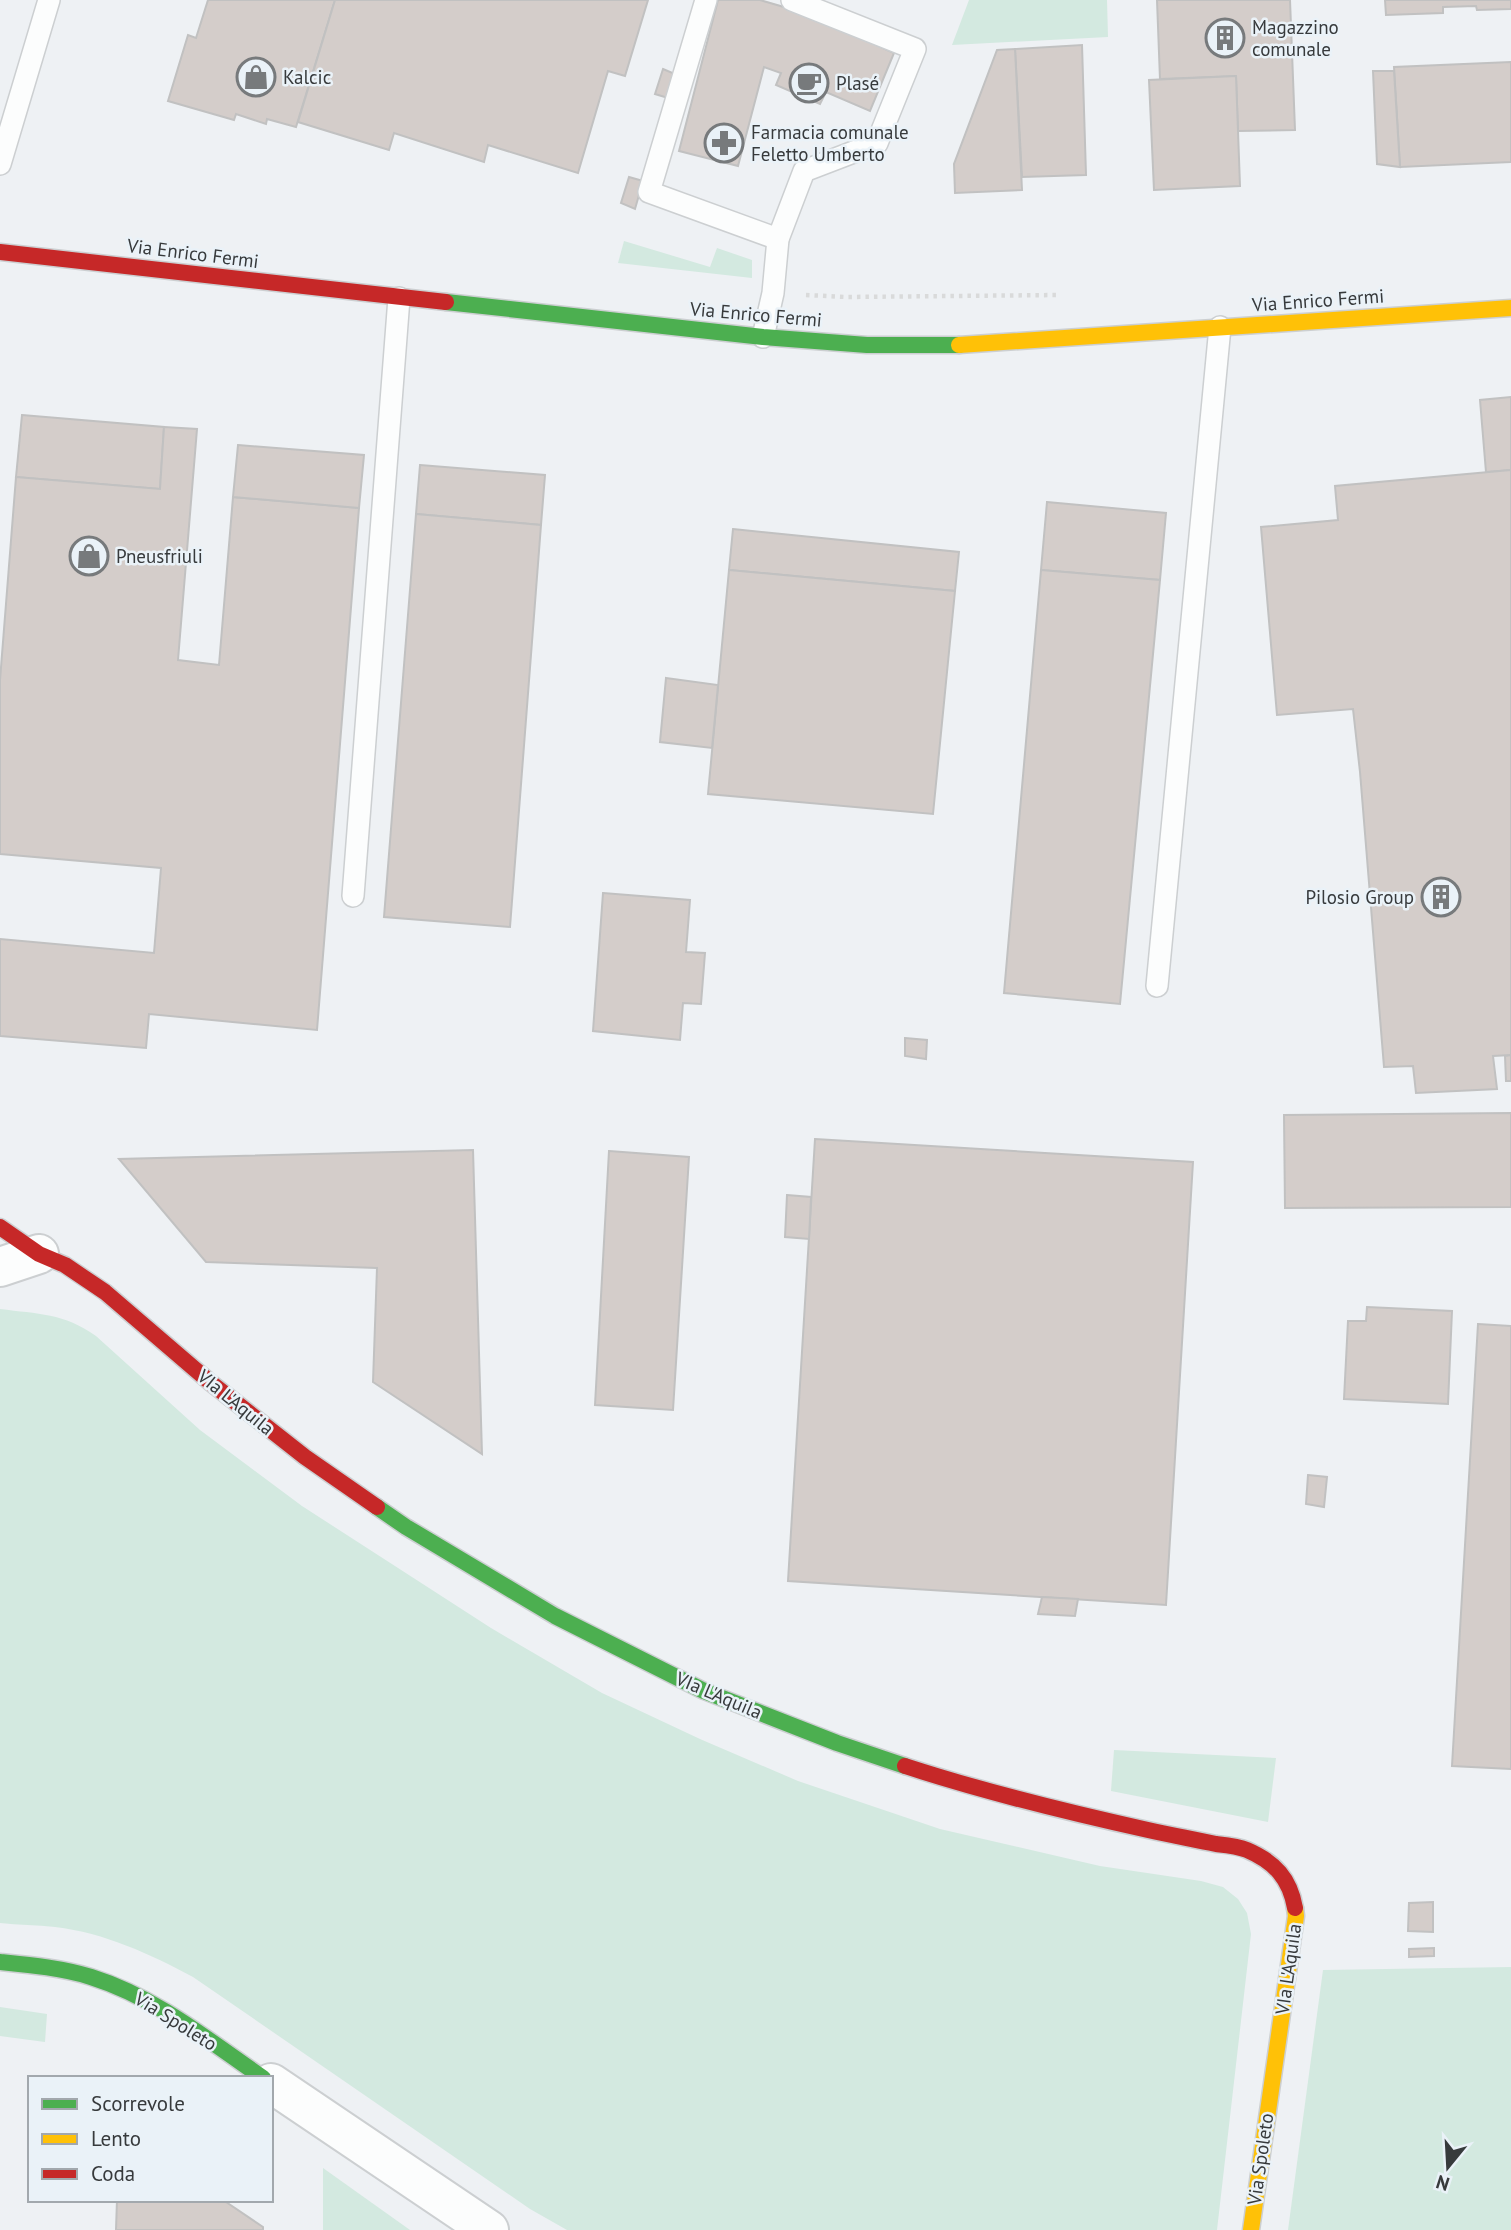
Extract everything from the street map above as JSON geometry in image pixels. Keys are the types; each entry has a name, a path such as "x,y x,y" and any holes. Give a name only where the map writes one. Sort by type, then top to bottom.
{"street":[{"name":"Via Enrico Fermi","path":"0,252 399,298 763,337 867,345 980,345 1511,308"},
{"name":"VIa L'Aquila","path":"0,1227 39,1254 65,1265 105,1292 211,1383 305,1457 406,1527 555,1616 691,1685 837,1743 945,1779 1054,1809 1245,1850 1269,1862 1284,1877 1292,1892 1296,1916 1270,2089"},
{"path":"0,1267 39,1254"},
{"name":"Via Spoleto","path":"0,1962 89,1976 125,1989 155,2005 260,2076"},
{"path":"273,2084 489,2230"},
{"name":"Via Spoleto","path":"1251,2230 1270,2089"}],"lane":[{"path":"0,164 49,0"},
{"path":"706,0 649,192 778,239"},
{"path":"763,337 773,293 778,239 804,171 877,143 915,49 792,0"},
{"path":"353,896 399,298"},
{"path":"1157,986 1220,327"}],"green space":[{"path":"969,0 1107,0 1108,37 952,45"},
{"path":"624,241 710,267 717,248 752,260 752,278 618,263"},
{"path":"0,1309 50,1316 84,1328 200,1430 302,1506 491,1628 602,1693 798,1781 940,1829 1100,1866 1201,1881 1223,1887 1238,1899 1247,1913 1251,1934 1217,2230 567,2230 530,2209 193,1977 144,1953 92,1934 55,1927 0,1923"},
{"path":"1114,1750 1276,1758 1268,1822 1111,1791"},
{"path":"1511,1967 1511,2230 1288,2230 1323,1970"},
{"path":"0,2007 47,2014 45,2042 0,2036"},
{"path":"323,2168 410,2230 323,2230"}],"building":[{"path":"208,0 335,0 296,127 267,119 266,124 236,114 234,120 168,101 188,35 196,38"},
{"path":"335,0 648,0 625,76 608,71 578,173 488,145 484,162 394,133 389,150 298,122"},
{"path":"718,0 760,0 808,14 894,53 870,111 826,92 820,104 776,85 781,73 764,67 738,166 679,151"},
{"name":"Magazzino comunale","path":"1157,0 1290,0 1295,130 1238,131 1236,76 1160,79"},
{"path":"1385,0 1511,0 1511,9 1443,7 1443,13 1386,15"},
{"path":"1082,45 1086,175 1022,177 1015,49"},
{"path":"1015,49 1022,190 955,193 954,164 997,50"},
{"path":"1511,62 1511,162 1400,167 1394,67"},
{"path":"663,69 675,74 668,98 655,94"},
{"path":"1373,71 1394,71 1400,167 1377,164"},
{"path":"1236,76 1240,186 1154,190 1149,80"},
{"path":"629,177 643,181 635,209 621,203"},
{"path":"1511,397 1511,470 1486,472 1480,400"},
{"path":"22,415 164,427 160,489 16,477"},
{"path":"164,427 197,429 178,660 219,665 233,497 359,508 317,1030 149,1014 146,1048 0,1036 0,939 154,953 161,868 0,854 0,680 16,477 160,489"},
{"path":"238,445 364,455 359,508 233,497"},
{"path":"420,465 545,475 541,525 416,514"},
{"name":"Pilosio Group","path":"1511,470 1511,1055 1493,1056 1497,1089 1416,1093 1413,1066 1384,1067 1353,709 1277,715 1261,527 1338,520 1335,486"},
{"path":"1047,502 1166,513 1160,580 1041,570"},
{"path":"416,514 541,525 510,927 384,917"},
{"path":"733,529 959,552 955,591 729,570"},
{"path":"729,570 955,591 933,814 708,794"},
{"path":"1041,570 1160,580 1120,1004 1004,993"},
{"path":"666,678 718,685 712,748 660,742"},
{"path":"603,893 690,900 686,952 705,953 701,1004 683,1003 680,1040 593,1031"},
{"path":"905,1038 927,1040 926,1059 905,1056"},
{"path":"1511,1055 1511,1081 1506,1081 1505,1056"},
{"path":"1511,1113 1511,1207 1285,1208 1284,1115"},
{"path":"815,1139 1193,1162 1166,1605 788,1581"},
{"path":"473,1150 482,1454 373,1382 377,1268 206,1262 119,1159"},
{"path":"609,1151 689,1157 673,1410 595,1405"},
{"path":"787,1195 811,1197 809,1239 785,1237"},
{"path":"1367,1307 1452,1311 1448,1404 1344,1399 1348,1321 1366,1321"},
{"path":"1478,1324 1511,1326 1511,1769 1452,1766"},
{"path":"1308,1475 1327,1477 1324,1507 1306,1504"},
{"path":"1042,1597 1078,1599 1075,1616 1038,1614"},
{"path":"1433,1902 1433,1932 1408,1931 1409,1903"},
{"path":"1434,1948 1434,1956 1409,1957 1409,1949"},
{"path":"117,2202 226,2202 263,2227 263,2230 116,2230"}],"traffic: fast":[{"path":"446,302 763,337 867,345 959,345"},
{"path":"377,1507 555,1616 704,1691 837,1743 905,1766"},
{"path":"0,1962 69,1971 115,1986 180,2021 260,2076"}],"traffic: slow":[{"path":"959,345 1511,308"},
{"path":"1251,2230 1295,1908"}],"traffic: jam":[{"path":"0,252 446,302"},
{"path":"0,1227 39,1254 65,1265 105,1292 211,1383 305,1457 377,1507"},
{"path":"905,1766 1056,1809 1243,1849 1266,1860 1280,1873 1289,1888 1295,1908"}],"place":[{"name":"Magazzino comunale","path":"1225,38"},
{"name":"Kalcic","path":"256,77"},
{"name":"Plasé","path":"809,83"},
{"name":"Farmacia comunale Feletto Umberto","path":"724,143"},
{"name":"Pneusfriuli","path":"89,556"},
{"name":"Pilosio Group","path":"1441,897"}]}
